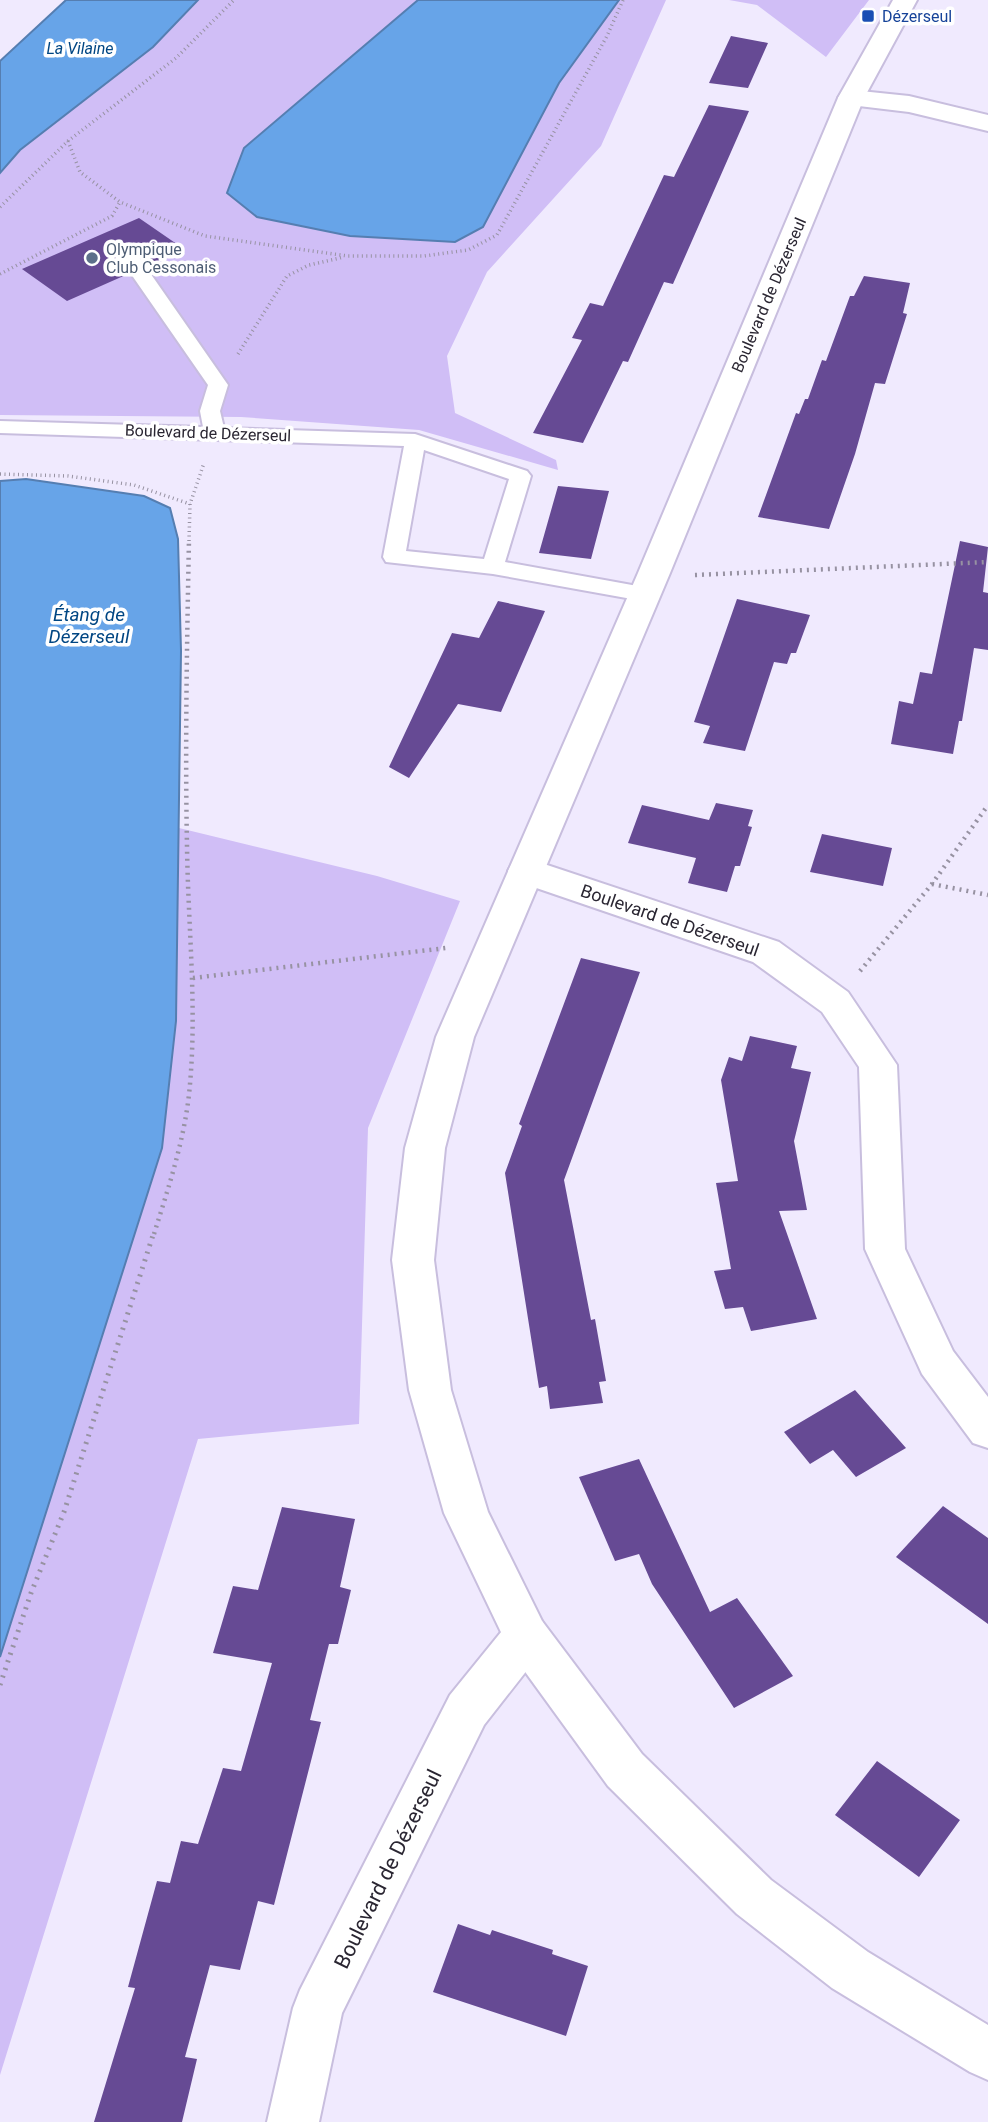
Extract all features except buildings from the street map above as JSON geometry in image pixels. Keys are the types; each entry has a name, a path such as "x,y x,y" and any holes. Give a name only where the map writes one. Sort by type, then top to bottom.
{"street":[{"name":"Boulevard de Dézerseul","path":"905,0 851,98 455,1037 425,1148 413,1260 430,1390 466,1513 526,1636 625,1770 754,1898 849,1970 988,2054"},
{"path":"851,98 909,104 988,123"},
{"name":"Boulevard de Dézerseul","path":"526,871 766,952 835,1002 878,1065 885,1249 937,1362 988,1430"},
{"name":"Boulevard de Dézerseul","path":"293,2122 318,2008 467,1710 526,1636"}],"lane":[{"path":"132,261 218,385 210,411 215,433"},
{"name":"Boulevard de Dézerseul","path":"0,427 415,440 520,476 493,567"},
{"path":"415,440 394,557 648,584"}],"path":[{"path":"0,207 68,141 176,58 234,0"},
{"path":"68,141 80,172 120,202 205,236 348,256 424,256 468,250 497,235 607,36 623,0"},
{"path":"0,274 112,216 120,202"},
{"path":"218,385 288,276 310,265 348,256"},
{"path":"0,1685 31,1593 64,1512 172,1177 190,1086 190,1003 193,978 187,866 185,727 190,504 215,433"},
{"path":"0,474 68,476 134,485 190,504"},
{"path":"648,584 718,576 988,562"},
{"path":"835,1002 932,884 988,805"},
{"path":"932,884 988,894"},
{"path":"193,978 497,942"}],"shaded area":[{"path":"198,0 666,0 601,146 487,272 447,356 455,413 556,460 558,470 419,430 241,417 0,415 0,173 20,150 153,47"},
{"path":"729,0 869,0 826,57 757,5"},
{"path":"179,828 377,876 460,901 368,1128 359,1424 198,1439 0,2075 0,1657 162,1148 176,1021"}],"water":[{"name":"La Vilaine","path":"66,0 198,0 153,47 20,150 0,173 0,61"},
{"path":"418,0 619,0 559,83 483,227 455,242 350,236 257,217 227,193 244,148"},
{"name":"Étang de Dézerseul","path":"26,479 144,496 170,508 178,539 181,651 176,1021 162,1148 0,1657 0,481"}],"place":[{"name":"Dézerseul","path":"868,16"},
{"name":"Olympique Club Cessonais","path":"92,258"}]}
